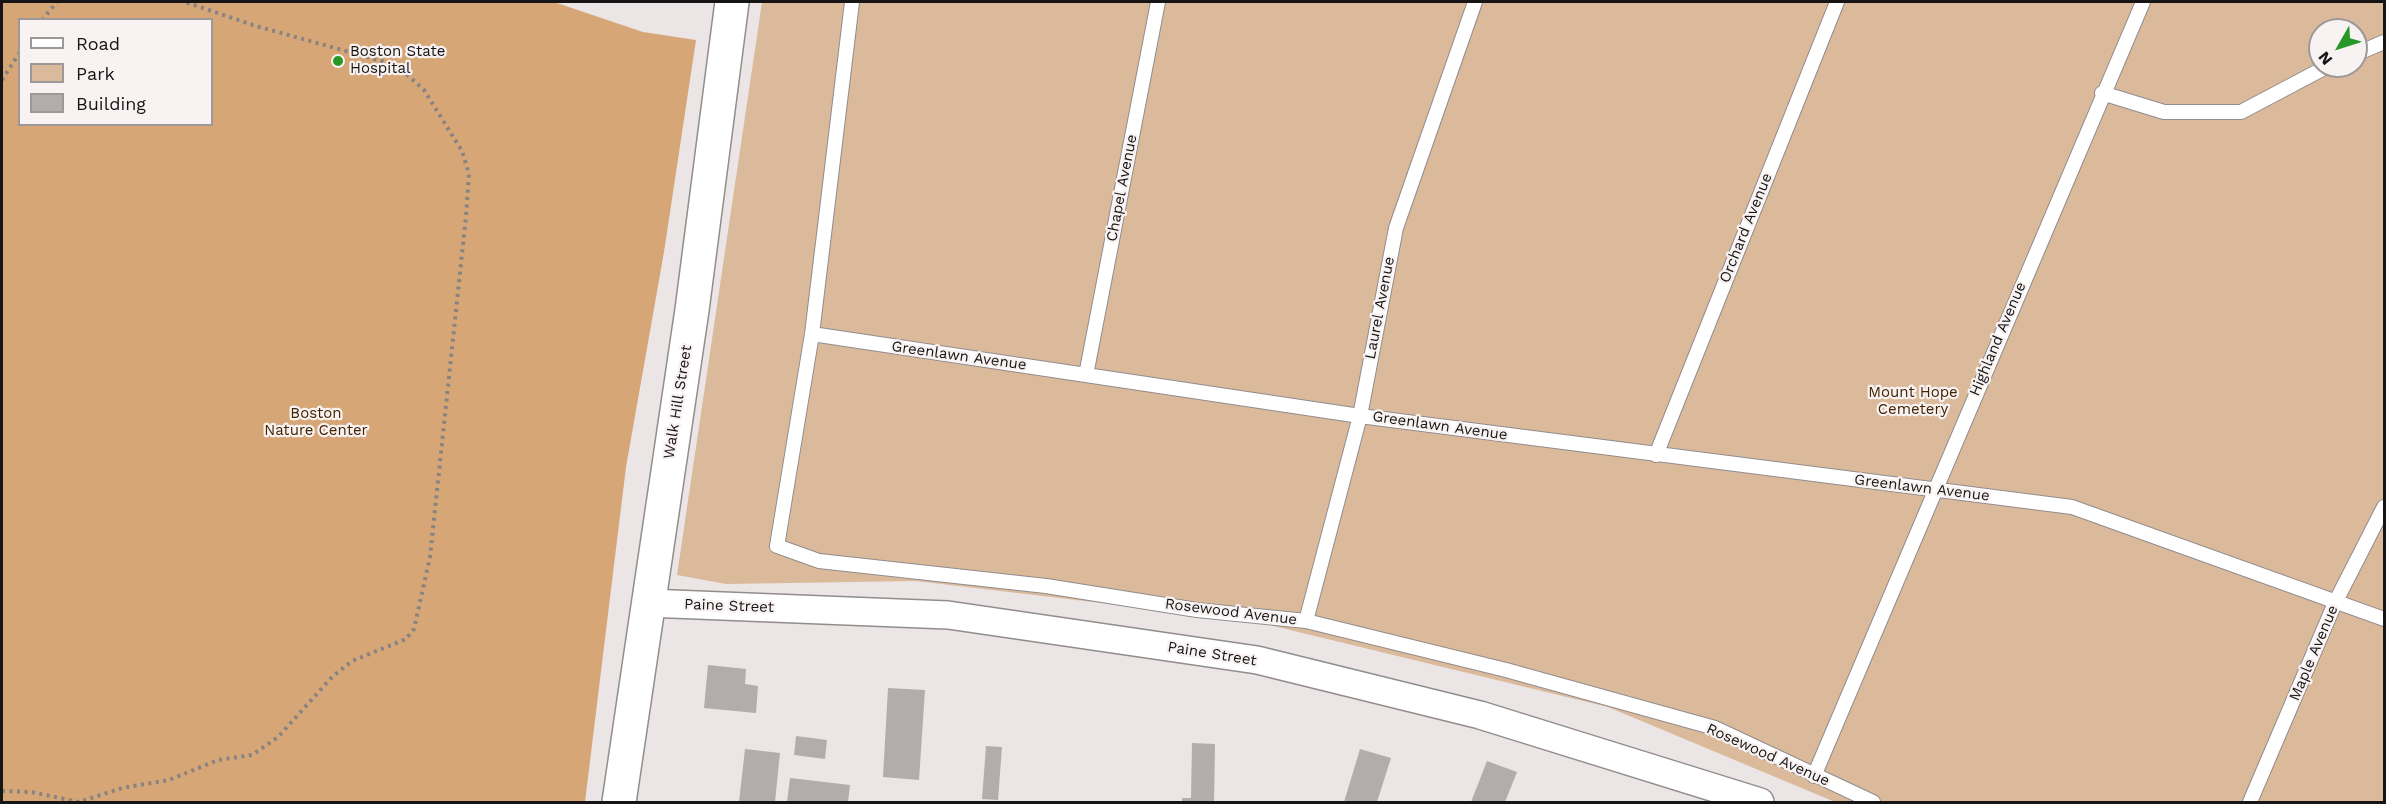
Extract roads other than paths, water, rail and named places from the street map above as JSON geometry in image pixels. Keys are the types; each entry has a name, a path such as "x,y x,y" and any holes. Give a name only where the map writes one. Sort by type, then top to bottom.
{"main road":[{"name":"Walk Hill Street","path":"619,802 692,310 732,2"}],"street":[{"name":"Paine Street","path":"647,603 948,615 1257,660 1480,715 1760,802"}],"lane":[{"path":"812,334 852,2"},
{"name":"Chapel Avenue","path":"1086,375 1158,2"},
{"name":"Laurel Avenue","path":"1306,621 1360,416 1395,228 1475,2"},
{"name":"Orchard Avenue","path":"1656,455 1837,2"},
{"name":"Highland Avenue","path":"1814,776 2102,93 2143,2"},
{"path":"2368,49 2385,42"},
{"path":"2102,93 2164,112 2241,112 2308,77"},
{"name":"Greenlawn Avenue","path":"812,334 1360,416 2072,507 2385,619"},
{"name":"Rosewood Avenue","path":"812,334 777,546 819,561 1046,586 1197,610 1306,621 1506,670 1715,728 1874,802"},
{"name":"Maple Avenue","path":"2250,802 2335,603 2385,507"}],"place":[{"name":"Boston State Hospital","path":"338,61"}],"park label":[{"name":"Mount Hope Cemetery","path":"1913,402"},
{"name":"Boston Nature Center","path":"316,422"}]}
